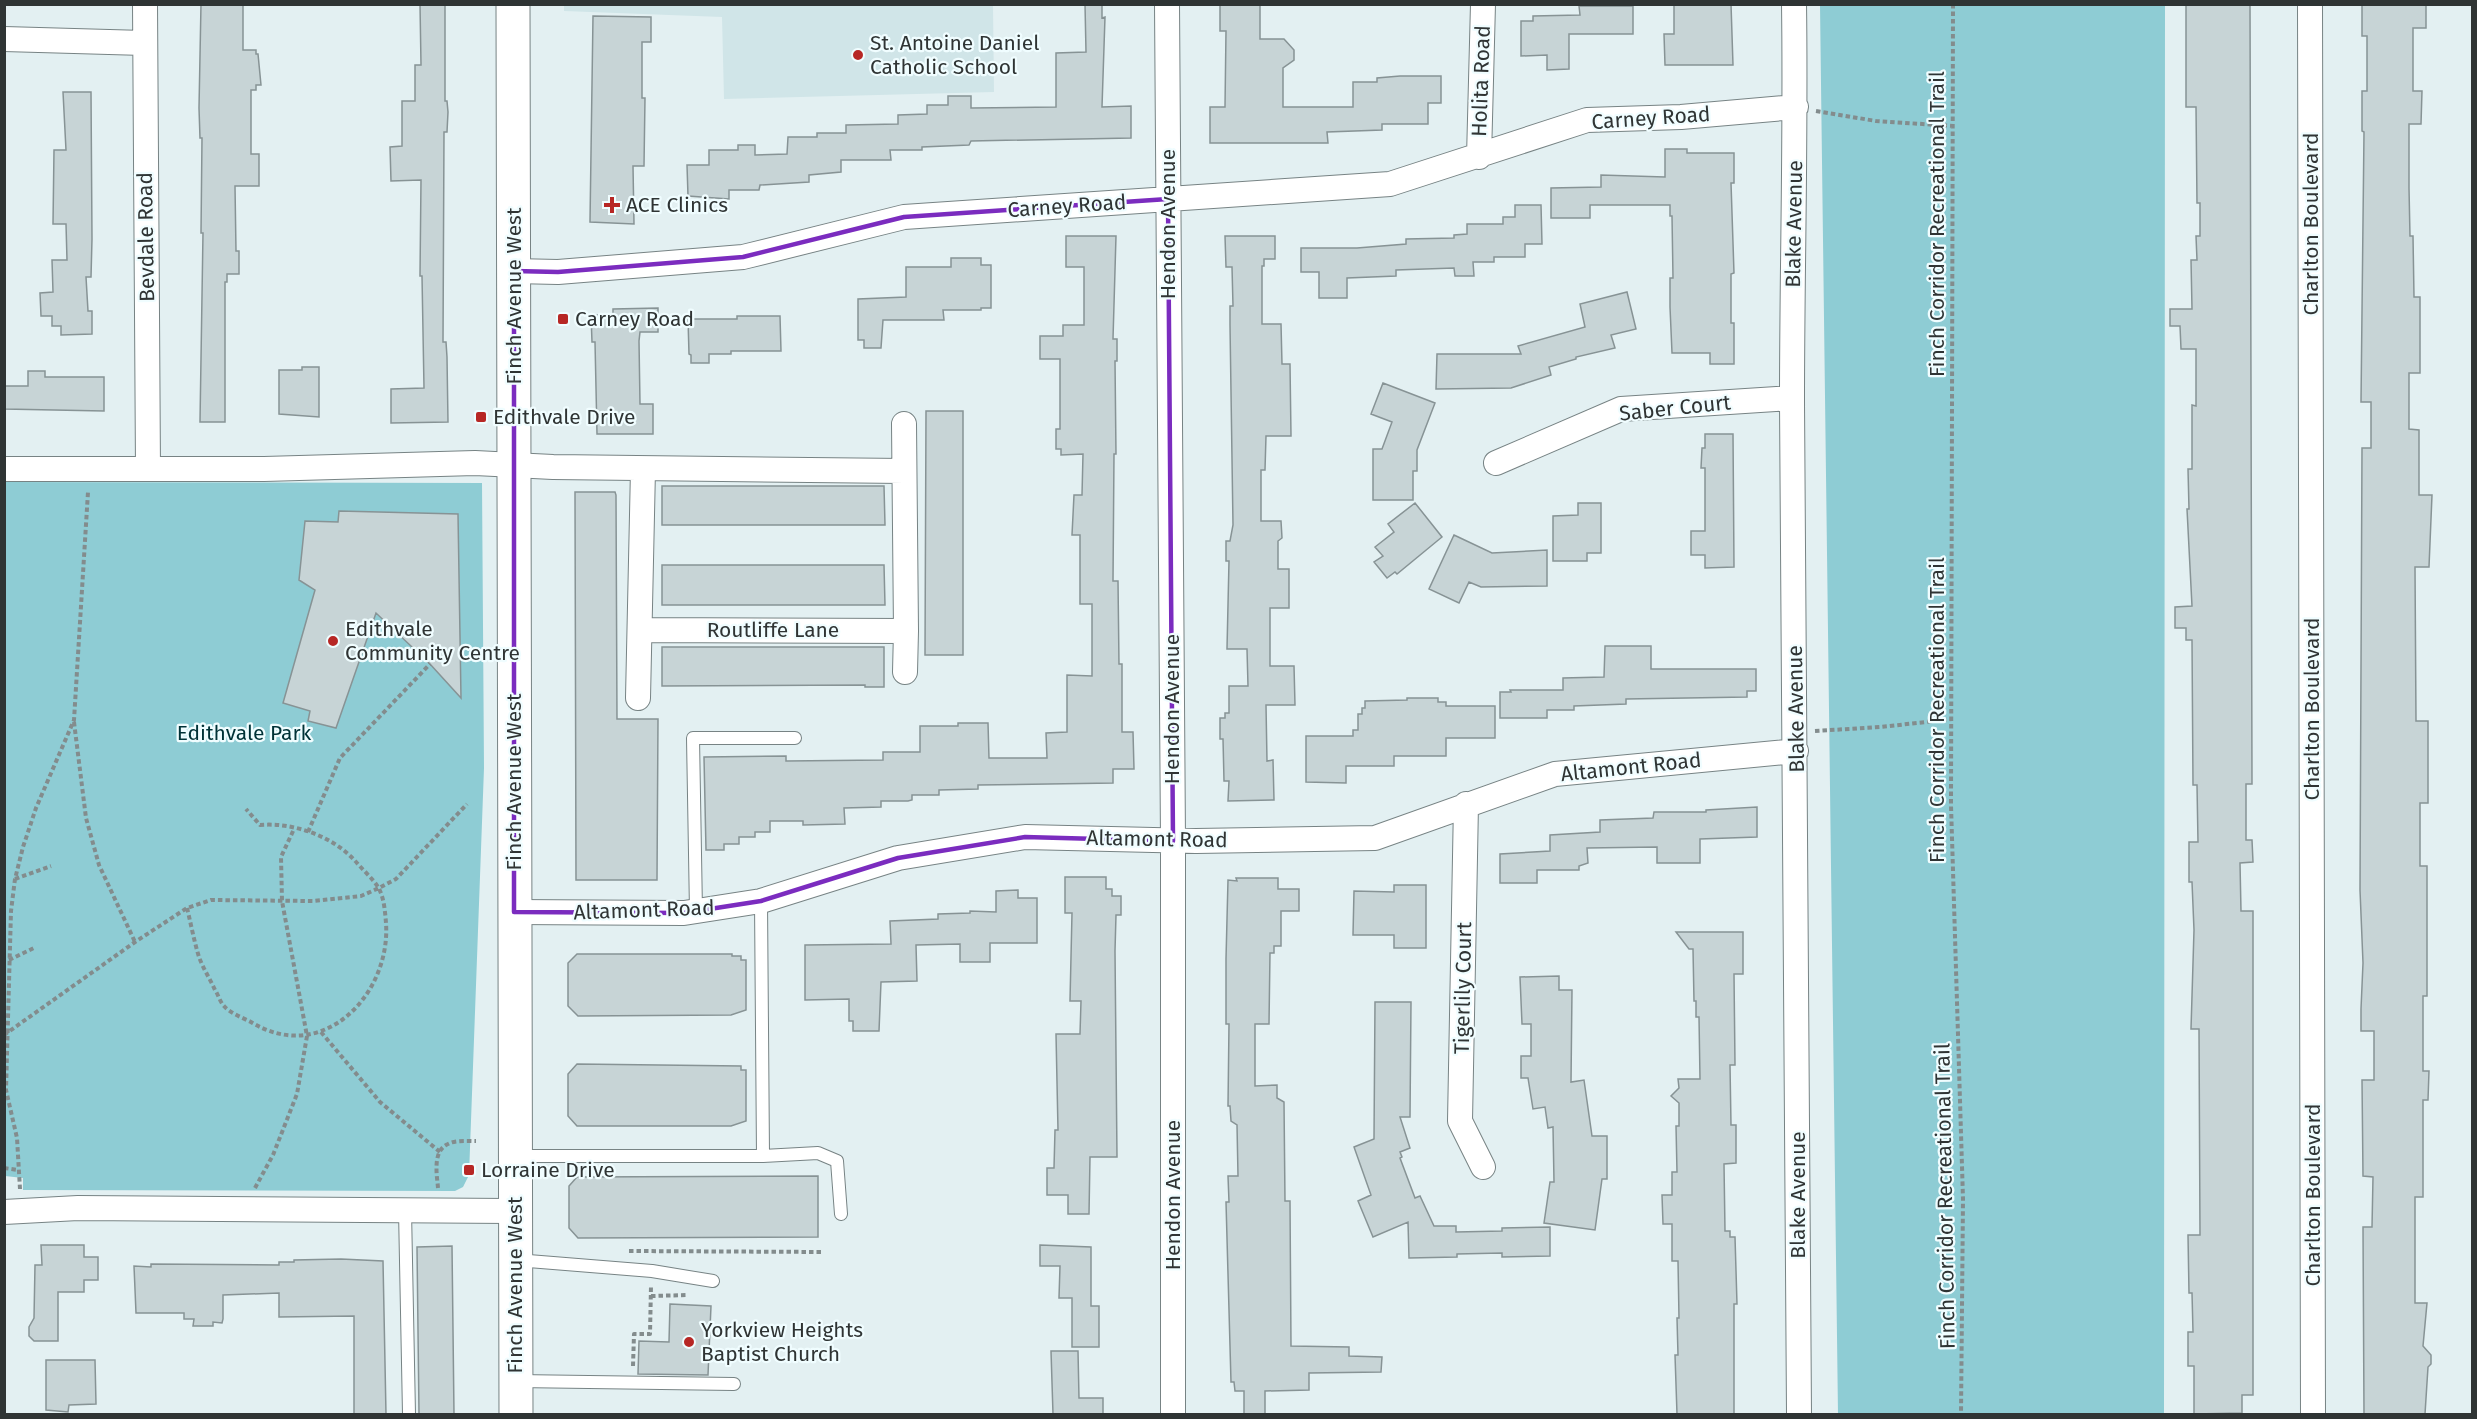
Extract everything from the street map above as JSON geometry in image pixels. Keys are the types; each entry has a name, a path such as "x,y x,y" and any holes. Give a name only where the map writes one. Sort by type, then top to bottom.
{"main road":[{"name":"Finch Avenue West","path":"513,4 516,1414"}],"street":[{"name":"Bevdale Road","path":"145,4 148,470"},
{"name":"Hendon Avenue","path":"1167,4 1173,841 1173,1414"},
{"name":"Holita Road","path":"1479,157 1483,4"},
{"name":"Blake Avenue","path":"1794,4 1803,109 1792,398 1797,751 1799,1414"},
{"name":"Charlton Boulevard","path":"2310,4 2313,1414"},
{"path":"4,39 144,43"},
{"name":"Carney Road","path":"514,271 558,272 743,257 904,217 1390,184 1479,157 1587,120 1803,109"},
{"name":"Saber Court","path":"1496,463 1621,409 1792,398"},
{"path":"904,424 905,672"},
{"path":"4,470 148,470 475,463 643,469 904,471"},
{"path":"639,698 643,469"},
{"name":"Routliffe Lane","path":"641,630 906,631"},
{"name":"Altamont Road","path":"514,912 696,911 761,901 898,858 1025,837 1173,841 1375,838 1555,774 1797,751"},
{"name":"Tigerlily Court","path":"1466,804 1460,1121 1483,1167"},
{"path":"13,1211 252,1209 514,1211"}],"lane":[{"path":"696,911 693,738 795,738"},
{"path":"761,901 763,1156"},
{"path":"514,1156 763,1156 818,1153 837,1161 841,1214"},
{"path":"405,1210 408,1414"},
{"path":"515,1260 652,1271 713,1281"},
{"path":"515,1381 734,1384"}],"path":[{"name":"Finch Corridor Recreational Trail","path":"1953,4 1952,719 1953,884 1963,1208 1961,1414"},
{"path":"1803,109 1876,121 1953,126"},
{"path":"88,492 74,720 81,793 99,865 135,942"},
{"path":"308,832 340,758 430,664"},
{"path":"1810,731 1881,727 1952,719"},
{"path":"13,1211 18,1170 17,1138 6,1090 6,1033 15,879 36,808 74,720"},
{"path":"6,1033 187,908 211,900 313,901 361,896 379,888 396,879 466,804"},
{"path":"187,908 200,959 224,1006 265,1031 287,1036 307,1036 332,1028 350,1012 374,980 384,950 386,932 384,907 379,888 346,850 327,839 308,832 279,824 260,825 246,809"},
{"path":"252,1209 253,1193 273,1155 297,1094 307,1036 282,901 281,857 294,829"},
{"path":"15,879 51,866"},
{"path":"9,960 36,947"},
{"path":"321,1032 380,1102 440,1152"},
{"path":"438,1190 437,1164 440,1152 447,1144 476,1141"},
{"path":"4,1168 18,1170"},
{"path":"621,1251 824,1252"},
{"path":"633,1382 634,1334 650,1334 652,1271"},
{"path":"651,1296 692,1295"}],"highlighted area":[{"path":"1168,199 1173,841 1025,837 898,858 761,901 684,913 514,912 514,271 558,272 743,257 904,217"}],"shaded area":[{"name":"St. Antoine Daniel Catholic School","path":"564,5 993,5 994,92 724,99 722,17 564,11"}],"green space":[{"path":"1820,5 2165,5 2164,1414 1838,1414"},
{"name":"Edithvale Park","path":"5,482 482,483 484,768 469,1175 463,1187 455,1191 23,1190 23,1178 5,1176"}],"building":[{"path":"201,4 243,4 243,50 256,50 261,85 256,85 256,90 251,90 251,154 259,154 259,186 235,186 236,251 239,251 239,274 227,274 227,282 225,282 225,422 200,422 203,233 201,233 202,138 200,138 199,108"},
{"path":"420,4 445,4 445,101 447,101 448,112 447,132 444,132 443,342 446,342 447,357 448,422 391,423 391,389 424,388 422,276 420,276 421,180 391,181 390,147 402,146 402,101 415,101 415,65 421,65"},
{"path":"1085,4 1102,4 1102,18 1105,17 1102,107 1131,106 1131,138 971,141 969,145 922,147 922,150 890,150 891,160 841,160 841,172 809,175 809,182 760,185 759,190 729,190 729,199 688,196 687,165 709,165 709,150 738,150 738,145 755,145 755,155 787,154 788,137 817,137 817,133 846,133 846,125 898,124 898,115 927,114 927,105 948,105 948,96 971,96 971,108 1056,107 1056,53 1086,52"},
{"path":"1220,4 1260,4 1260,39 1284,39 1294,50 1294,60 1283,68 1283,107 1353,107 1353,82 1377,82 1377,78 1400,76 1441,76 1441,103 1428,103 1428,124 1382,124 1382,130 1327,132 1328,143 1210,143 1210,107 1225,107 1226,31 1220,31"},
{"path":"1674,4 1731,4 1733,65 1665,65 1664,34 1674,34"},
{"path":"2186,4 2250,4 2252,784 2246,784 2246,840 2252,840 2253,862 2240,863 2241,911 2253,911 2253,1395 2242,1395 2242,1413 2194,1414 2194,1366 2188,1366 2188,1332 2193,1332 2192,1293 2189,1293 2188,1235 2200,1235 2199,1029 2191,1029 2194,930 2192,882 2189,882 2189,842 2198,842 2197,785 2193,785 2192,640 2186,640 2186,628 2175,628 2175,607 2192,606 2187,509 2189,509 2188,469 2192,469 2192,405 2196,406 2196,349 2181,349 2180,326 2170,326 2170,309 2192,309 2191,260 2197,260 2196,236 2200,236 2200,203 2197,203 2196,107 2186,107"},
{"path":"2362,4 2426,4 2426,28 2413,28 2413,91 2422,91 2421,124 2409,124 2410,236 2413,236 2414,297 2420,297 2420,373 2409,373 2409,429 2419,430 2419,495 2432,495 2429,567 2415,567 2416,721 2428,721 2428,803 2420,803 2420,866 2427,866 2427,996 2423,996 2423,1071 2429,1071 2428,1100 2423,1100 2423,1197 2415,1197 2415,1303 2427,1303 2423,1346 2431,1355 2425,1414 2364,1414 2363,1227 2372,1227 2373,1177 2363,1176 2362,1080 2374,1080 2374,1031 2361,1031 2363,963 2360,890 2362,448 2371,448 2371,402 2361,402 2364,132 2362,131 2362,91 2367,91 2367,36 2362,36"},
{"path":"1579,6 1633,6 1633,34 1569,34 1569,69 1547,70 1547,55 1521,56 1521,21 1533,21 1533,16 1580,15"},
{"path":"593,16 651,17 651,42 642,42 642,98 645,98 644,166 633,166 634,224 590,222"},
{"path":"63,92 91,92 91,277 86,277 88,311 92,311 92,334 61,335 61,326 52,326 52,316 41,316 40,293 53,292 52,260 67,260 66,224 53,224 54,150 66,150"},
{"path":"1665,149 1687,149 1687,153 1734,153 1734,183 1731,183 1734,273 1731,274 1731,323 1734,323 1734,364 1710,364 1710,353 1672,353 1670,278 1673,278 1670,205 1590,205 1590,218 1551,218 1551,188 1601,187 1601,175 1665,177"},
{"path":"1515,205 1541,205 1542,244 1525,244 1525,257 1494,257 1494,262 1473,262 1474,276 1455,276 1454,268 1396,270 1396,276 1347,278 1347,298 1319,298 1319,272 1301,272 1301,248 1357,248 1406,244 1406,239 1454,238 1454,235 1467,234 1467,224 1503,224 1503,217 1515,217"},
{"path":"1066,236 1116,236 1113,339 1117,339 1117,361 1115,361 1116,454 1114,454 1113,581 1118,581 1119,664 1122,664 1122,732 1133,732 1134,769 1113,769 1113,783 978,785 978,789 939,790 939,795 912,795 912,800 908,801 881,801 881,807 844,808 845,824 803,825 803,821 770,821 770,832 755,832 755,837 739,837 739,844 724,844 724,850 706,850 704,757 786,756 786,761 883,760 883,752 920,752 920,726 988,723 989,758 1047,758 1046,733 1067,732 1067,675 1092,676 1092,604 1080,604 1080,535 1072,535 1074,495 1082,495 1083,454 1061,455 1061,449 1056,449 1056,429 1060,429 1060,359 1040,359 1040,336 1063,336 1063,325 1084,325 1084,267 1066,267"},
{"path":"1225,236 1275,236 1275,259 1264,259 1264,266 1262,266 1262,324 1281,324 1282,364 1290,364 1291,436 1266,436 1265,470 1261,470 1261,521 1281,521 1282,538 1278,541 1278,569 1289,569 1289,608 1270,608 1270,666 1294,666 1295,705 1266,705 1267,761 1273,760 1274,800 1228,801 1229,781 1224,781 1223,739 1220,739 1220,718 1225,718 1225,713 1229,713 1229,686 1248,686 1247,649 1227,649 1229,561 1226,561 1226,541 1230,541 1233,525 1230,306 1233,306 1232,267 1226,267"},
{"path":"951,258 981,258 981,265 991,265 991,308 943,310 944,320 883,320 881,348 864,348 864,340 858,340 858,299 906,297 906,267 951,267"},
{"path":"1627,292 1636,329 1611,335 1615,348 1576,357 1576,359 1549,367 1551,375 1511,388 1436,389 1437,354 1521,354 1518,346 1585,327 1580,304"},
{"path":"658,308 658,332 640,332 639,341 640,404 653,404 653,434 597,434 595,342 592,342 591,315 613,315 613,309"},
{"path":"737,316 780,316 781,351 731,351 731,354 709,354 709,363 691,363 688,319 737,319"},
{"path":"302,367 319,367 319,417 279,414 279,370 302,370"},
{"path":"28,371 45,371 45,377 104,377 104,411 4,409 4,386 28,386"},
{"path":"1383,383 1435,403 1417,450 1417,471 1413,471 1413,500 1373,500 1373,449 1382,449 1392,422 1371,414"},
{"path":"926,411 963,411 963,655 925,655"},
{"path":"1705,434 1733,434 1734,567 1705,568 1705,555 1691,555 1691,531 1705,531 1705,468 1701,468"},
{"path":"662,486 884,486 885,525 662,525"},
{"path":"575,492 615,492 616,495 617,719 658,719 657,880 576,880"},
{"path":"1415,503 1442,537 1397,574 1395,572 1387,578 1374,562 1383,556 1375,547 1394,532 1388,524"},
{"path":"1578,503 1601,503 1601,553 1587,553 1587,561 1553,561 1553,516 1578,515"},
{"name":"Edithvale Community Centre","path":"339,511 458,514 461,698 430,664 376,613 336,728 308,721 310,711 283,703 315,590 299,580 305,521 338,522"},
{"path":"1454,535 1492,553 1547,550 1547,586 1481,587 1469,582 1459,603 1429,589"},
{"path":"662,565 884,565 885,605 662,605"},
{"path":"1605,646 1651,646 1651,669 1756,669 1756,691 1747,691 1747,697 1626,699 1626,704 1574,706 1574,710 1547,710 1547,718 1500,718 1500,692 1563,690 1563,678 1604,677"},
{"path":"662,647 884,647 884,687 865,687 865,685 662,686"},
{"path":"1407,698 1438,698 1438,702 1446,702 1446,706 1495,706 1495,738 1446,738 1446,756 1394,756 1394,766 1346,766 1346,783 1306,782 1306,736 1353,736 1353,730 1358,730 1358,714 1362,714 1365,701 1407,700"},
{"path":"1757,807 1757,837 1700,839 1700,863 1657,863 1657,847 1587,848 1588,863 1579,866 1579,870 1537,870 1537,883 1500,883 1500,854 1550,851 1550,835 1600,832 1600,820 1653,818 1654,812 1706,812 1706,810"},
{"path":"1065,877 1106,877 1106,889 1112,889 1112,896 1121,896 1121,915 1116,915 1115,951 1117,1157 1090,1157 1089,1214 1068,1214 1068,1195 1047,1195 1047,1168 1054,1168 1055,1130 1058,1130 1056,1034 1080,1034 1081,1001 1070,1001 1072,913 1065,913"},
{"path":"1236,878 1278,878 1278,889 1299,889 1299,911 1281,911 1281,946 1274,946 1274,953 1270,953 1269,1024 1255,1024 1255,1086 1277,1085 1277,1098 1284,1102 1285,1201 1290,1201 1291,1346 1349,1347 1349,1356 1382,1357 1381,1372 1309,1373 1309,1390 1265,1391 1265,1414 1244,1414 1244,1391 1235,1391 1234,1382 1231,1382 1226,1202 1229,1202 1228,1176 1238,1176 1237,1125 1231,1121 1230,1106 1228,1106 1229,1024 1226,1024 1226,959 1228,880 1237,881"},
{"path":"1394,885 1426,885 1426,948 1394,948 1394,935 1353,935 1354,891 1394,892"},
{"path":"1018,890 1018,898 1037,898 1037,943 990,943 990,962 960,962 960,944 916,945 917,981 881,982 879,1031 853,1031 853,1021 849,1021 849,999 805,1000 805,945 891,944 890,921 938,919 938,914 970,913 970,911 996,912 996,891"},
{"path":"1676,932 1743,932 1743,974 1734,974 1735,1065 1730,1065 1731,1125 1736,1125 1736,1163 1724,1164 1725,1231 1730,1231 1730,1237 1735,1237 1737,1304 1734,1304 1734,1414 1677,1414 1675,1355 1678,1355 1678,1261 1672,1261 1672,1224 1663,1224 1662,1195 1672,1195 1672,1172 1677,1172 1676,1126 1679,1126 1679,1103 1671,1096 1679,1088 1678,1079 1700,1079 1699,1017 1696,1017 1696,1001 1694,1001 1693,949 1689,949"},
{"path":"577,954 732,954 732,956 741,956 741,960 746,960 746,1010 731,1015 578,1016 568,1006 568,963"},
{"path":"1559,976 1559,990 1572,990 1571,1082 1584,1080 1592,1136 1607,1136 1607,1179 1602,1179 1595,1230 1544,1223 1550,1182 1554,1182 1553,1127 1548,1128 1545,1107 1533,1109 1528,1078 1521,1078 1521,1056 1531,1056 1531,1024 1522,1024 1520,977"},
{"path":"1375,1002 1411,1002 1410,1117 1400,1117 1410,1148 1400,1152 1402,1157 1400,1158 1415,1198 1420,1196 1434,1226 1456,1226 1456,1232 1550,1227 1550,1256 1502,1257 1502,1253 1409,1258 1408,1222 1373,1237 1358,1201 1371,1195 1354,1147 1374,1139"},
{"path":"577,1064 741,1066 741,1070 746,1070 746,1121 731,1126 577,1126 568,1116 568,1074"},
{"path":"818,1176 818,1237 578,1238 569,1228 569,1186 577,1177"},
{"path":"41,1245 84,1245 84,1257 98,1257 98,1280 84,1280 84,1292 58,1292 58,1341 34,1341 29,1336 29,1327 34,1318 35,1265 42,1265"},
{"path":"1040,1245 1091,1247 1091,1306 1099,1306 1099,1347 1072,1347 1072,1298 1059,1298 1060,1266 1040,1266"},
{"path":"452,1246 454,1414 419,1414 417,1247"},
{"path":"294,1260 383,1261 386,1414 354,1414 354,1316 279,1317 279,1293 223,1295 222,1323 213,1322 213,1326 193,1326 194,1319 184,1319 184,1313 136,1313 134,1266 151,1267 151,1264 279,1265 279,1262 294,1262"},
{"name":"Yorkview Heights Baptist Church","path":"670,1304 711,1306 708,1375 638,1374 639,1341 669,1342"},
{"path":"1051,1351 1078,1351 1079,1398 1103,1398 1103,1414 1053,1414"},
{"path":"46,1360 95,1360 96,1404 69,1405 68,1412 46,1410"}],"place":[{"name":"St. Antoine Daniel Catholic School","path":"858,55"},
{"name":"ACE Clinics","path":"612,205"},
{"name":"Carney Road","path":"563,319"},
{"name":"Edithvale Drive","path":"481,417"},
{"name":"Edithvale Community Centre","path":"333,641"},
{"name":"Lorraine Drive","path":"469,1170"},
{"name":"Yorkview Heights Baptist Church","path":"689,1342"}]}
